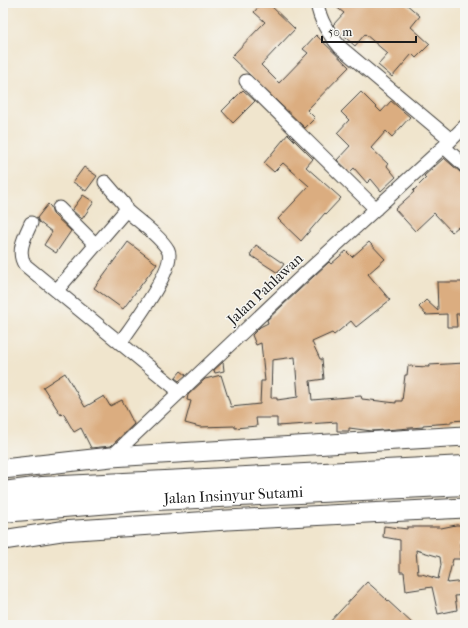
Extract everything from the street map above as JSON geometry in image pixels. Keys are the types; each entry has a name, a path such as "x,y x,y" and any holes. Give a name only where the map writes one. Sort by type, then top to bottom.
{"highway":[{"name":"Jalan Insinyur Sutami","path":"3,493 51,488 465,467"},
{"name":"Jalan Insinyur Sutami","path":"3,511 134,500 465,484"}],"street":[{"path":"317,3 319,16 329,34 340,47 448,143 465,166"},
{"path":"246,81 376,209"},
{"name":"Jalan Pahlawan","path":"111,457 298,280 465,126"},
{"path":"104,182 124,204 126,210 162,243 170,257 164,274 146,305 120,343"},
{"path":"59,208 95,244"},
{"path":"57,290 95,244 126,210"},
{"path":"31,223 21,250 24,265 57,290 180,392"},
{"path":"3,469 111,457 465,436"},
{"path":"3,540 77,530 465,508"}],"building":[{"path":"262,3 268,3 295,29 261,65 279,83 308,53 303,49 316,35 349,67 307,110 315,118 305,128 231,57 265,22 254,12"},
{"path":"331,3 405,3 420,16 411,27 430,44 416,58 412,54 392,77 378,65 388,54 365,34 355,46 337,30 333,25 344,13"},
{"path":"243,90 255,101 233,123 222,111"},
{"path":"361,92 381,112 391,101 410,117 392,137 386,131 371,148 388,164 387,166 396,177 381,191 371,179 367,183 354,168 350,172 337,160 350,146 337,133 349,120 341,112"},
{"path":"288,134 313,159 306,167 341,198 326,214 325,213 301,241 278,219 309,186 283,163 274,172 264,163"},
{"path":"444,158 460,172 465,174 465,235 458,227 452,232 434,213 415,231 395,209 414,192 413,191 426,178 424,176"},
{"path":"84,167 97,176 86,191 73,182"},
{"path":"83,195 94,202 82,219 72,210"},
{"path":"48,204 51,207 53,214 71,231 56,253 44,245 52,232 39,222 37,218"},
{"path":"128,242 157,264 123,309 94,288"},
{"path":"369,242 385,259 368,274 390,300 356,327 351,321 334,335 332,333 312,342 320,359 322,359 324,379 310,381 312,400 361,396 362,399 396,403 396,401 402,401 405,375 407,375 408,366 429,367 429,365 465,363 465,420 451,421 451,423 423,425 423,427 372,431 349,428 349,431 337,431 337,422 277,426 277,418 256,418 257,426 235,428 235,426 200,427 185,423 191,401 187,400 188,395 205,379 221,375 231,407 260,404 261,381 265,381 261,343 256,345 252,335 260,327 268,323 267,320 329,262 331,264 346,251 352,257","holes":["295,357 298,397 277,400 277,398 271,398 272,360"]},
{"path":"256,245 284,264 278,273 250,255"},
{"path":"437,282 465,282 465,307 461,307 461,314 456,314 457,327 447,327 447,314 426,315 419,307 426,300 438,311"},
{"path":"223,362 224,371 215,373 214,370"},
{"path":"181,371 186,375 179,381 175,378"},
{"path":"65,373 85,407 104,396 110,406 122,400 134,424 111,446 91,448 81,428 74,432 63,413 61,415 43,387"},
{"path":"465,525 465,543 460,543 461,559 453,559 447,583 465,581 465,595 455,596 457,610 438,614 432,587 406,591 404,572 400,572 400,540 383,537 384,526 407,529 407,527 441,528","holes":["416,550 440,557 441,565 438,579 418,574"]},
{"path":"367,582 373,587 414,625 327,625"}]}
